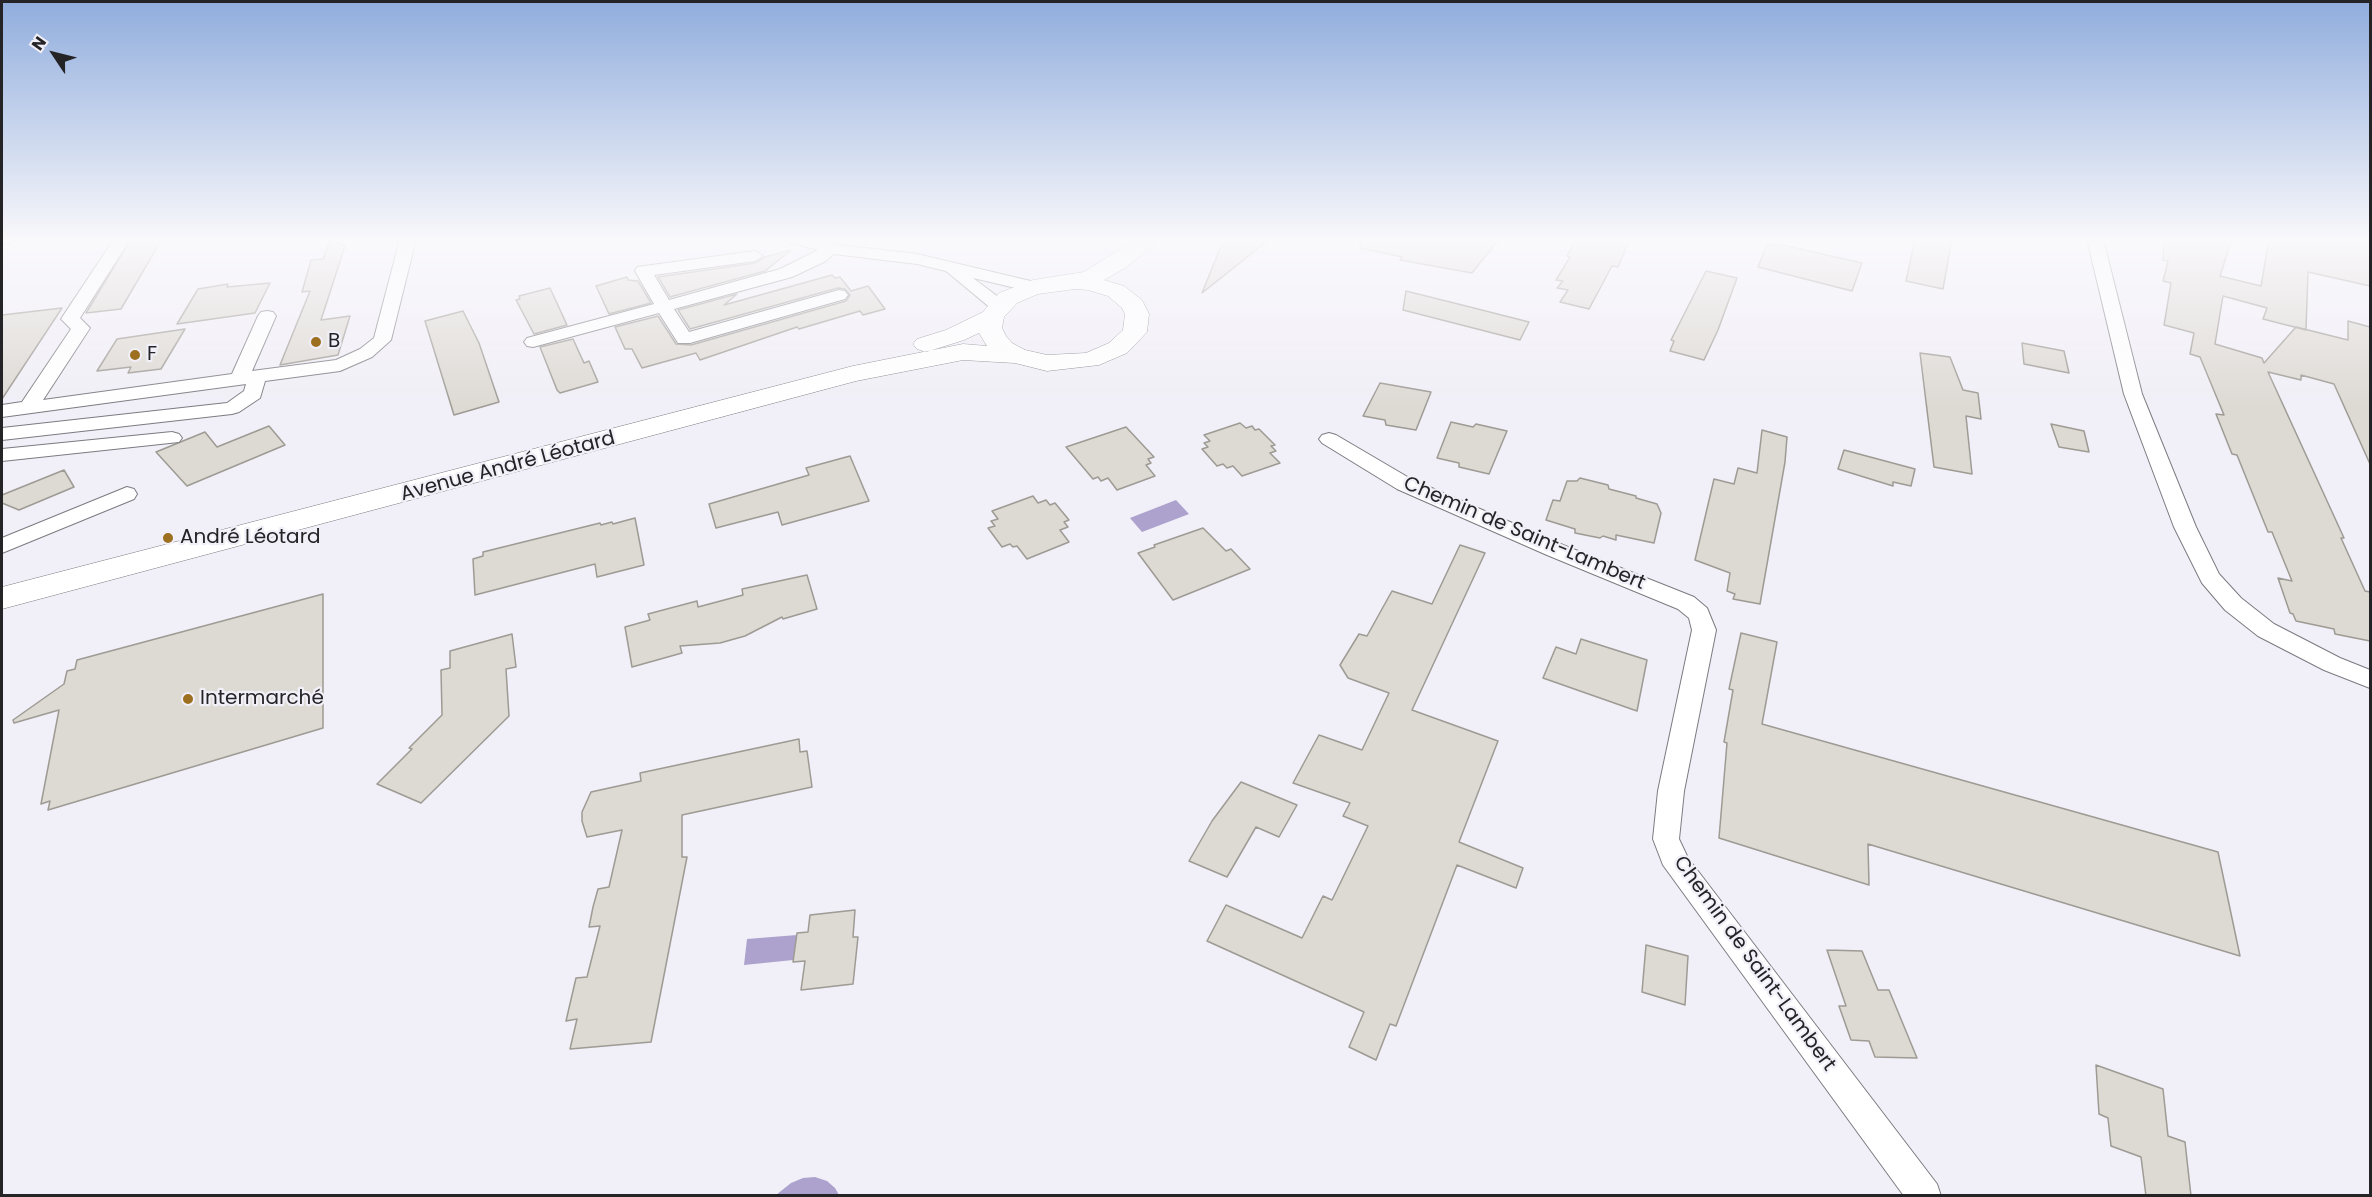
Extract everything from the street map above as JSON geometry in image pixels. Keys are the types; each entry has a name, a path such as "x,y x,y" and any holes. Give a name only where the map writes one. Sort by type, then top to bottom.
{"main road":[{"path":"1015,295 1008,298 995,312 990,328 994,339 1003,348 1016,355 1034,361 1062,363 1090,360 1118,348 1135,332 1138,322 1137,314 1125,298 1119,295"},
{"name":"Avenue André Léotard","path":"2,583 32,573 303,502 641,419 921,345 955,335 995,312"},
{"name":"Avenue André Léotard","path":"2,597 609,440 853,374 963,352 1016,355"}],"street":[{"path":"29,407 81,328 70,319 86,295"},
{"path":"2,411 340,365 366,353 382,340 394,295"},
{"path":"656,295 684,339 839,295"},
{"path":"533,342 705,295"},
{"path":"981,295 995,312"},
{"path":"2109,295 2133,394 2185,527 2210,578 2233,604 2266,630 2332,664 2370,679"},
{"path":"2,434 232,408 253,394 248,379 267,316"},
{"path":"2,455 172,438"},
{"name":"Chemin de Saint-Lambert","path":"1329,439 1404,483 1555,550 1686,603 1699,614 1704,630 1671,791 1666,839 1677,865 1925,1196"},
{"path":"2,546 127,494"}],"shaded area":[{"path":"1176,500 1189,514 1142,532 1130,518"},
{"path":"797,935 793,960 744,965 747,939"},
{"path":"815,1177 827,1181 839,1195 776,1195 791,1183 803,1178"}],"building":[{"path":"97,295 129,295 121,309 86,313"},
{"path":"194,295 264,295 255,313 177,324"},
{"name":"B","path":"308,295 329,295 321,320 350,316 338,355 280,365"},
{"path":"553,295 567,325 534,334 516,300 520,299 519,296"},
{"path":"600,295 646,295 651,303 609,314"},
{"path":"736,295 724,305 761,295 813,295 690,329 678,310"},
{"path":"850,295 875,295 885,309 863,315 860,311 799,329 797,327 700,360 696,353 642,368 632,349 625,349 615,327 658,316 676,344 691,345 846,301"},
{"path":"1405,295 1421,295 1529,322 1520,340 1403,310"},
{"path":"1565,295 1597,295 1589,309 1560,302"},
{"path":"1694,295 1731,295 1704,360 1670,351 1674,341 1671,340"},
{"path":"2169,295 2307,295 2306,330 2348,340 2348,321 2370,327 2370,464 2334,384 2301,375 2301,380 2268,372 2344,538 2341,538 2365,591 2370,592 2370,641 2335,634 2334,629 2296,621 2290,613 2278,578 2292,581 2272,532 2268,532 2237,455 2232,454 2216,414 2224,415 2200,357 2190,354 2194,333 2164,325","holes":["2223,296 2267,308 2263,319 2296,327 2264,363 2262,358 2215,344"]},
{"path":"62,308 2,399 2,315"},
{"path":"463,311 479,343 499,402 454,415 425,321"},
{"name":"F","path":"185,329 161,369 128,373 131,367 97,371 117,339"},
{"path":"573,339 584,363 589,361 598,382 560,393 540,347"},
{"path":"2022,343 2064,351 2069,373 2024,364"},
{"path":"1920,353 1950,357 1963,390 1978,393 1981,419 1966,416 1972,474 1934,467"},
{"path":"1380,383 1431,392 1416,430 1386,425 1385,420 1363,416"},
{"path":"1451,422 1473,427 1476,424 1507,431 1489,474 1459,467 1459,463 1437,458"},
{"path":"1240,423 1246,428 1252,426 1255,430 1259,429 1275,445 1271,446 1276,451 1270,453 1280,463 1242,476 1233,466 1227,468 1223,464 1217,466 1202,449 1208,447 1204,443 1210,441 1204,435"},
{"path":"2051,424 2084,431 2089,452 2059,447"},
{"path":"269,426 285,445 187,486 156,452 205,432 217,447"},
{"path":"1126,427 1154,457 1148,459 1151,463 1146,465 1155,476 1117,490 1108,478 1101,481 1098,477 1093,479 1066,447"},
{"path":"1762,430 1787,437 1785,462 1760,604 1733,599 1735,594 1727,591 1730,573 1695,560 1714,479 1734,484 1738,468 1757,473"},
{"path":"1844,450 1915,469 1911,486 1893,482 1893,486 1838,469"},
{"path":"850,456 869,501 782,525 778,512 716,528 709,504 809,475 806,468"},
{"path":"64,470 74,487 19,510 2,503 2,495"},
{"path":"1580,478 1608,485 1609,489 1657,504 1661,513 1654,543 1616,535 1616,540 1575,533 1575,529 1546,520 1553,500 1560,501 1567,481 1577,481"},
{"path":"1033,496 1038,503 1046,500 1050,505 1055,503 1069,520 1064,522 1068,527 1060,530 1069,542 1027,559 1017,546 1013,547 1010,544 1002,547 988,528 995,526 991,521 998,519 992,511"},
{"path":"635,518 644,565 597,577 595,564 475,595 473,559 483,556 483,552 600,523 601,525 612,522 613,524"},
{"path":"1203,528 1226,551 1231,549 1250,569 1173,600 1138,553"},
{"path":"1460,545 1485,553 1412,710 1498,741 1459,842 1523,868 1516,888 1457,865 1396,1026 1390,1024 1376,1060 1349,1047 1364,1012 1207,941 1226,905 1302,938 1323,896 1332,900 1368,826 1343,816 1350,803 1293,783 1319,735 1362,750 1389,693 1348,678 1340,665 1359,634 1367,636 1392,591 1432,604"},
{"path":"807,575 817,609 783,619 782,617 745,636 720,643 680,646 682,653 632,667 625,627 650,620 648,614 697,601 698,607 743,595 742,589"},
{"name":"Intermarché","path":"323,594 323,728 48,810 50,801 41,804 59,710 14,723 13,720 64,684 67,671 75,669 77,660"},
{"path":"1741,633 1777,642 1762,724 2218,852 2240,956 1868,844 1869,885 1719,838 1727,743 1724,742 1733,690 1729,689"},
{"path":"512,634 516,667 506,669 509,716 421,803 377,784 442,715 441,670 450,668 450,651"},
{"path":"1581,639 1647,660 1637,711 1543,678 1556,647 1576,654"},
{"path":"799,739 800,752 807,751 812,787 682,815 682,857 687,857 651,1042 570,1049 577,1019 566,1021 576,978 587,977 600,926 589,927 593,907 598,889 609,887 622,830 587,837 582,812 591,792 641,781 640,773"},
{"path":"1241,782 1297,805 1279,837 1256,827 1227,877 1189,861 1212,821"},
{"path":"855,910 853,937 858,937 853,984 801,990 805,961 793,962 797,933 808,932 810,915"},
{"path":"1646,945 1688,956 1685,1005 1642,992"},
{"path":"1827,950 1862,951 1878,990 1889,990 1917,1058 1875,1057 1869,1041 1851,1040 1839,1006 1846,1006"},
{"path":"2096,1065 2163,1089 2168,1136 2185,1142 2191,1196 2146,1196 2141,1157 2111,1146 2108,1118 2099,1114"}],"place":[{"name":"B","path":"316,342"},
{"name":"F","path":"135,355"},
{"name":"André Léotard","path":"168,538"},
{"name":"Intermarché","path":"188,699"}]}
